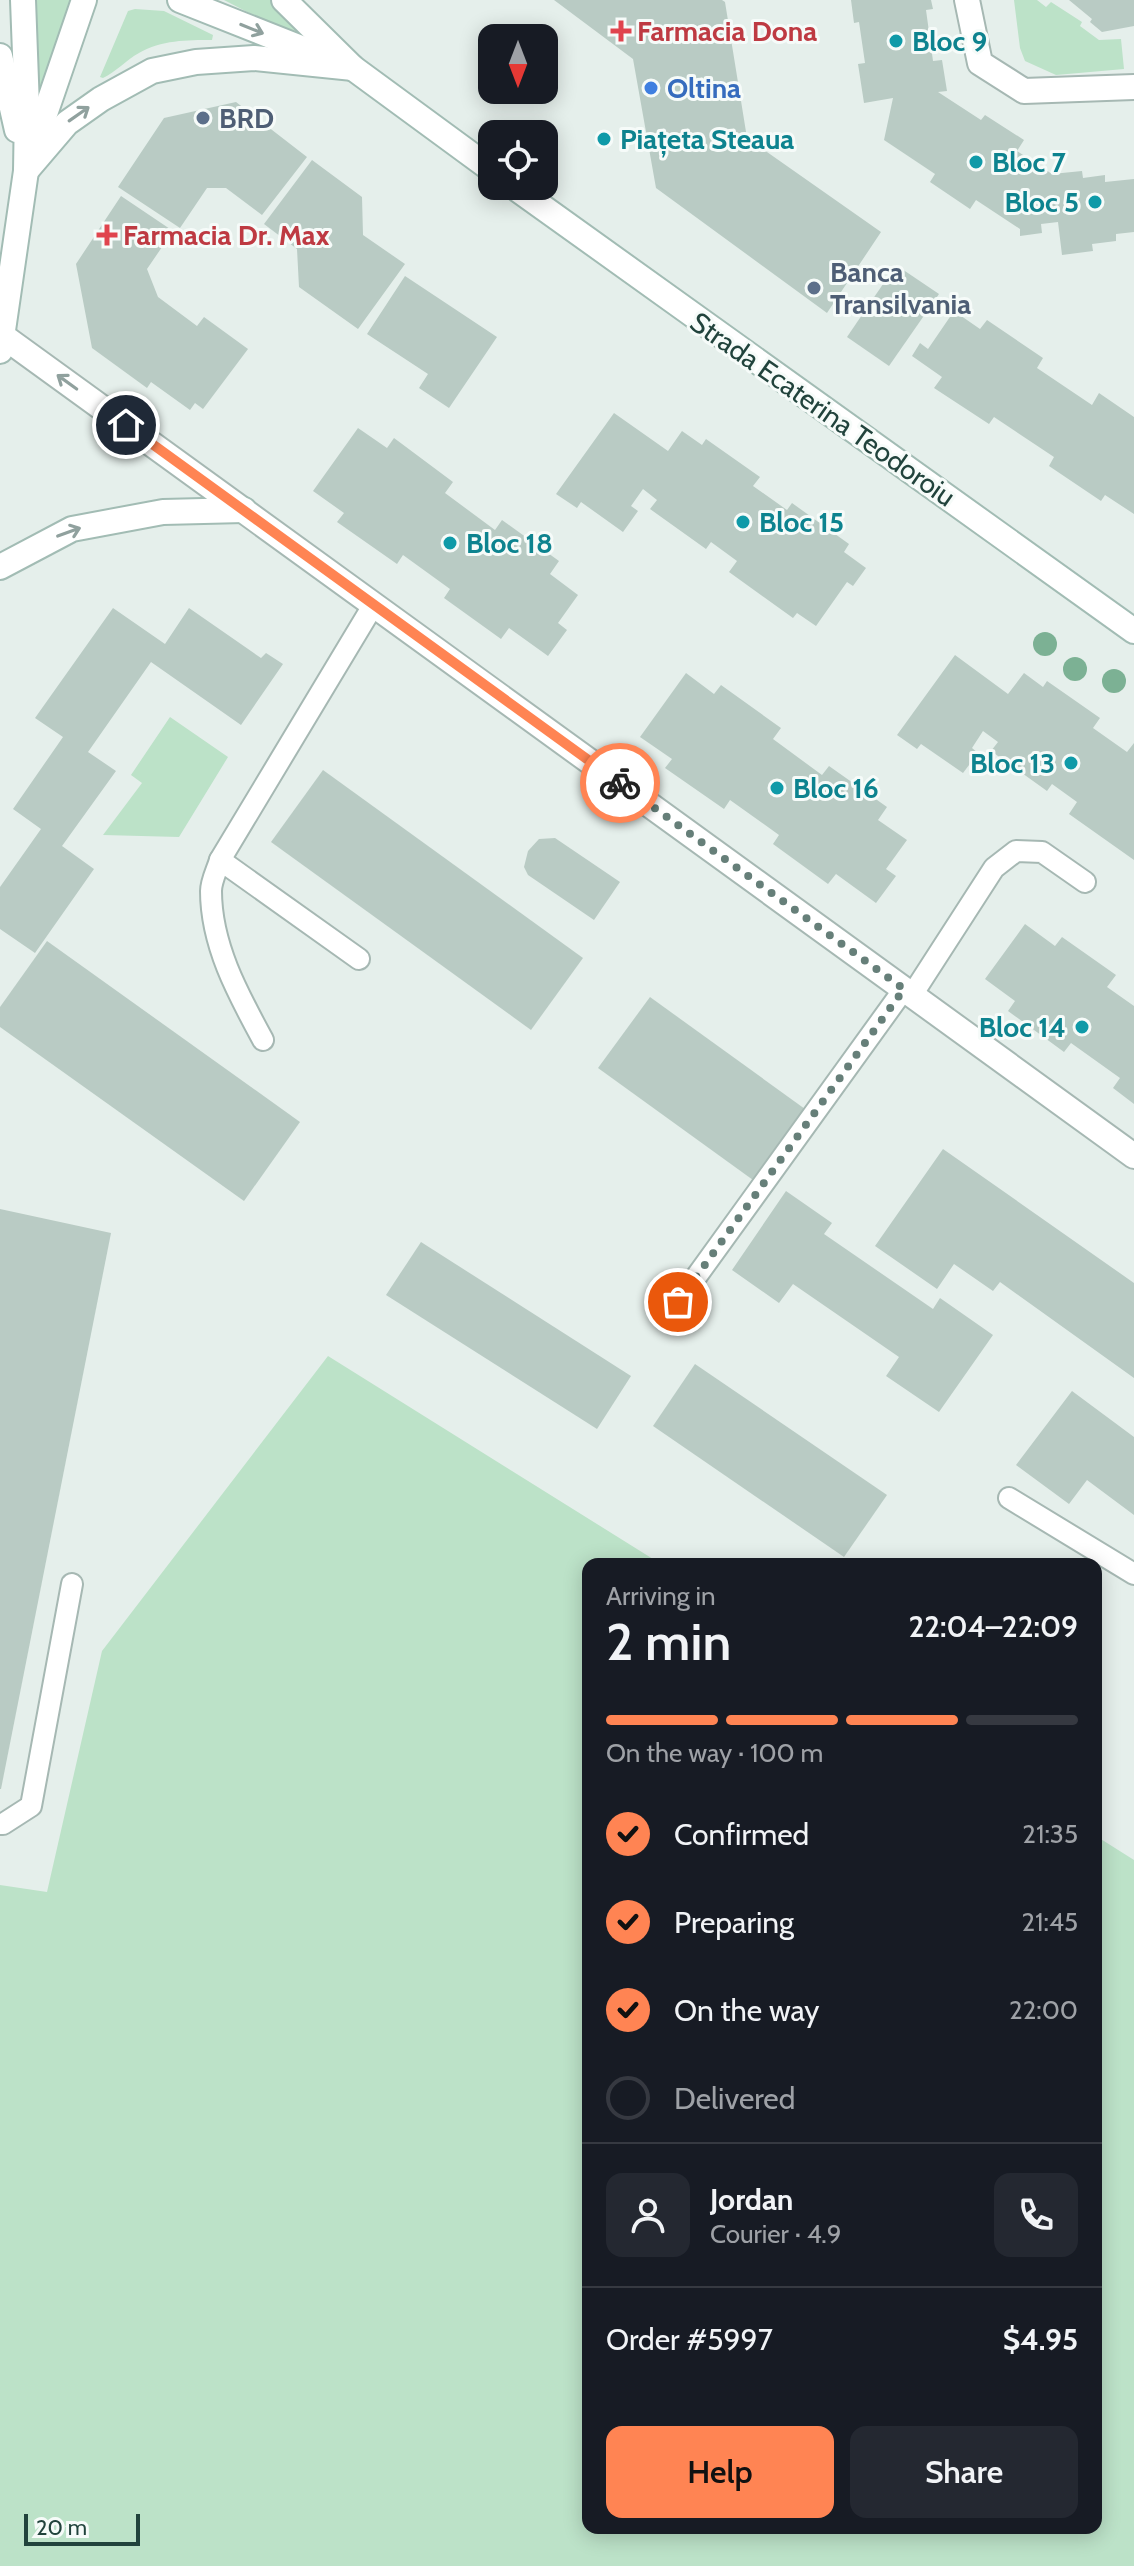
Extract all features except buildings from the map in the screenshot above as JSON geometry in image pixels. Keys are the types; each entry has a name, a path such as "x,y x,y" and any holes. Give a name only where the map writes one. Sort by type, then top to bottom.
{"main road":[{"path":"23,0 26,171 1,340 244,510 1134,1156"},
{"path":"26,171 84,0"},
{"path":"180,0 353,68"},
{"path":"284,0 353,68 478,160"},
{"path":"967,0 980,63 1024,91 1134,87"},
{"path":"0,56 26,171"},
{"path":"26,171 67,123 101,99 152,71 196,62 254,58 353,68"},
{"name":"Strada Ecaterina Teodoroiu","path":"533,200 1134,631"},
{"path":"0,567 72,529 163,512 244,510"}],"lane":[{"path":"263,1040 231,979 216,929 211,888 220,860 374,604"},
{"path":"678,1302 908,992 994,868 1016,851 1042,852 1085,882"},
{"path":"220,860 359,959"},
{"path":"1009,1498 1134,1574"},
{"path":"0,1824 31,1806 72,1584"}],"green space":[{"path":"28,0 80,0 36,131"},
{"path":"224,0 271,0 310,34 304,41"},
{"path":"1014,0 1037,0 1046,7 1051,2 1082,22 1080,26 1099,40 1121,39 1124,69 1056,75 1025,61 1020,48"},
{"path":"128,11 164,11 213,35 212,40 156,45 100,77"},
{"path":"170,717 228,757 179,837 103,835 142,783 131,775"},
{"path":"328,1356 651,1558 582,1558 582,2534 1102,2534 1102,1840 1134,1860 1134,2566 0,2566 0,1885 47,1892 102,1651"}],"way so far":[{"path":"620,783 904,989 678,1302"}],"place":[{"name":"Farmacia Dona","path":"621,31"},
{"name":"Bloc 9","path":"896,41"},
{"name":"Oltina","path":"651,88"},
{"name":"BRD","path":"203,118"},
{"name":"Piațeta Steaua","path":"604,139"},
{"name":"Bloc 7","path":"976,162"},
{"name":"Bloc 5","path":"1095,202"},
{"name":"Farmacia Dr. Max","path":"107,235"},
{"name":"Banca Transilvania","path":"814,288"},
{"name":"Bloc 15","path":"743,522"},
{"name":"Bloc 18","path":"450,543"},
{"name":"Bloc 13","path":"1071,763"},
{"name":"Bloc 16","path":"777,788"},
{"name":"Bloc 14","path":"1082,1027"}],"route":[{"path":"126,425 620,783"}]}
